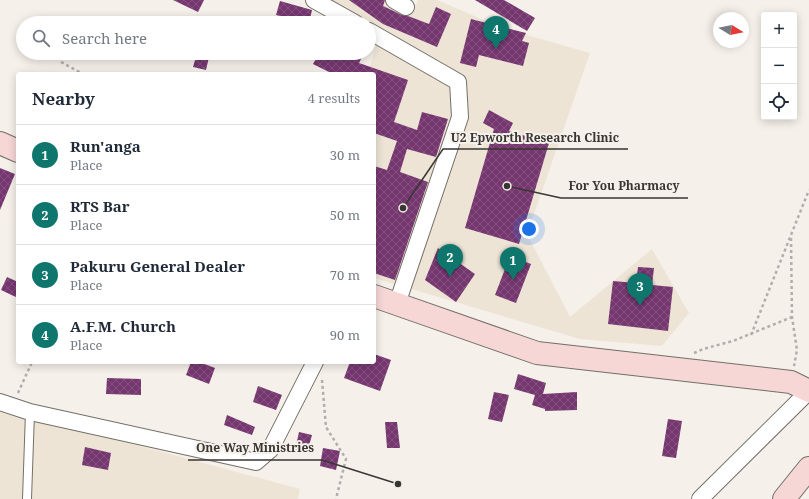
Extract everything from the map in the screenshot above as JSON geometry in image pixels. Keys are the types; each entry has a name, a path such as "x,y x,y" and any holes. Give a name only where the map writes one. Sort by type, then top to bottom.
{"street":[{"path":"314,0 343,16"},
{"path":"376,35 458,82 460,118 397,304"},
{"path":"0,143 16,150"},
{"path":"376,297 537,353 803,388"},
{"path":"6,404 30,412 256,462 270,450 314,364"},
{"path":"700,499 803,388"},
{"path":"784,499 809,468"}],"lane":[{"path":"27,499 30,412"}],"path":[{"path":"61,62 79,72"},
{"path":"750,335 809,190"},
{"path":"791,235 792,317 803,388"},
{"path":"689,355 703,349 750,335 792,317"},
{"path":"6,404 31,364"},
{"path":"322,376 326,427 346,459 336,499"}],"shaded area":[{"path":"314,0 408,0 416,5 418,0 437,0 505,29 590,53 527,234 570,317 652,249 689,313 662,346 580,339 376,279 376,72 369,72 372,60 376,60 376,16 338,16"},
{"path":"0,406 22,414 300,489 298,499 0,499"}],"building":[{"path":"173,0 204,0 198,12"},
{"path":"349,0 385,0 383,6 402,15 429,24 436,7 451,14 437,47 383,24 376,19 376,16 372,16"},
{"path":"475,0 504,0 535,18 527,31"},
{"path":"280,1 312,10 311,16 276,15"},
{"path":"471,19 526,33 522,41 529,43 523,66 479,55 476,67 460,63"},
{"path":"195,60 208,60 206,70 193,67"},
{"path":"315,60 360,60 359,63 408,80 394,122 417,130 422,112 448,119 436,157 407,149 400,172 428,182 395,280 376,274 376,167 387,170 397,141 376,134 376,72 329,72 313,64"},
{"path":"489,110 513,123 509,131 549,143 519,244 465,228 494,129 483,123"},
{"path":"0,168 15,174 0,210"},
{"path":"438,248 475,274 456,302 425,280"},
{"path":"510,256 531,264 516,303 495,295"},
{"path":"638,267 654,268 652,285 673,287 668,331 608,324 613,281 636,283"},
{"path":"7,277 16,281 16,297 1,290"},
{"path":"376,355 391,360 380,391 344,378 349,364 376,364"},
{"path":"190,364 204,364 215,368 209,384 186,375"},
{"path":"518,374 546,383 543,394 577,392 577,410 545,411 545,409 532,405 535,395 514,389"},
{"path":"107,378 141,379 141,395 106,394"},
{"path":"258,386 282,395 276,410 253,402"},
{"path":"494,392 509,395 502,422 488,419"},
{"path":"227,415 255,427 252,435 224,425"},
{"path":"668,419 682,421 676,458 662,456"},
{"path":"385,422 397,422 400,448 387,448"},
{"path":"299,432 312,435 307,453 295,450"},
{"path":"85,447 111,453 108,470 82,465"},
{"path":"323,448 340,451 336,470 320,466"}],"place":[{"name":"A.F.M. Church","path":"496,49"},
{"name":"For You Pharmacy","path":"507,186"},
{"name":"U2 Epworth Research Clinic","path":"403,208"},
{"name":"RTS Bar","path":"450,277"},
{"name":"Run'anga","path":"513,280"},
{"name":"Pakuru General Dealer","path":"640,306"},
{"name":"One Way Ministries","path":"398,484"}]}
